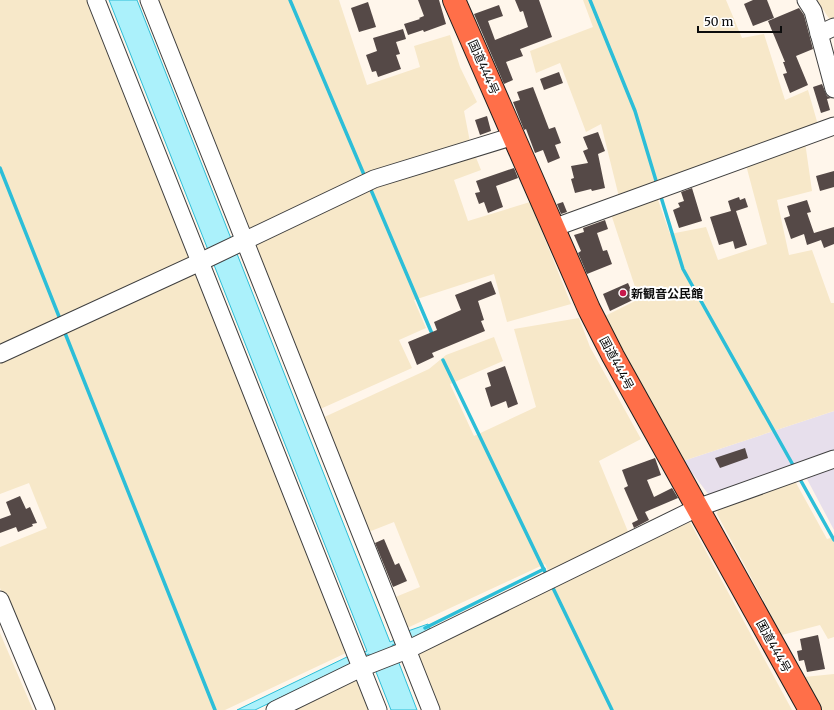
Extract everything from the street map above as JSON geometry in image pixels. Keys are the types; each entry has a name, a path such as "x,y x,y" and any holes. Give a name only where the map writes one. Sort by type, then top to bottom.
{"highway":[{"name":"国道444号","path":"454,0 589,309 613,356 810,710"}],"street":[{"path":"96,0 203,261 361,662 378,710"},
{"path":"149,0 241,243 403,645 431,710"},
{"path":"806,0 827,30 834,89"},
{"path":"553,228 834,126"},
{"path":"0,354 203,261 374,179 514,136"},
{"path":"275,710 361,662 403,645 697,508 834,459"},
{"path":"0,600 46,710"}],"shaded area":[{"path":"0,0 89,0 191,259 0,348"},
{"path":"155,0 339,0 367,85 420,67 414,46 450,35 460,67 477,102 464,111 470,142 246,233"},
{"path":"583,0 726,0 742,38 764,34 785,100 808,90 818,125 619,197 601,124 586,132 560,63 536,73 530,51 593,27"},
{"path":"817,0 834,0 834,19 830,20"},
{"path":"805,142 812,191 777,200 789,255 812,250 831,303 834,303 834,411 683,461 603,317 639,299 611,214 657,197 670,234 706,227 718,260 767,244 746,165"},
{"path":"475,155 481,170 454,180 468,221 530,202 571,304 507,322 494,274 414,300 426,328 399,340 412,368 318,410 252,245 375,188"},
{"path":"195,270 348,652 225,710 51,710 0,588 0,547 47,528 29,483 0,494 0,360"},
{"path":"579,318 590,347 641,439 599,461 629,534 549,573 545,564 405,629 393,598 420,587 394,522 366,533 320,419 429,369 446,355 494,337 503,361 450,384 474,436 536,407 514,329"},
{"path":"834,411 834,530 799,464 709,495 683,461"},
{"path":"795,481 827,539 834,537 834,637 828,639 820,625 782,635 717,514 719,506"},
{"path":"690,522 792,710 436,710 413,652"},
{"path":"0,633 33,710 0,710"},
{"path":"834,674 834,710 822,710 804,677"},
{"path":"359,676 372,710 287,710"}],"water":[{"path":"109,0 137,0 390,642 406,635 408,631 428,624 430,628 417,636 392,645 417,710 391,710 369,654 351,661 352,663 255,710 237,710 349,656 351,658 367,651"}],"building":[{"path":"418,0 439,0 446,24 424,32 423,30 408,35 404,24 420,19 419,18 424,16"},
{"path":"515,0 539,0 552,37 520,49 523,56 506,62 513,80 504,84 474,14 499,5 503,16 488,21 495,40 528,27 523,11 520,12"},
{"path":"753,0 767,0 774,18 753,26 744,4"},
{"path":"368,2 376,27 359,32 351,8"},
{"path":"799,8 804,15 813,49 796,56 808,85 790,93 783,74 787,73 783,62 785,62 768,21"},
{"path":"403,29 406,39 396,42 400,54 396,55 401,69 378,77 376,71 372,72 366,55 377,51 373,38"},
{"path":"559,72 563,83 544,90 540,79"},
{"path":"822,84 827,96 831,98 827,99 830,110 821,113 813,87"},
{"path":"533,87 549,129 555,127 561,143 555,145 560,158 548,163 543,150 535,153 526,129 524,130 513,102 520,100 517,92"},
{"path":"487,116 491,131 480,135 475,120"},
{"path":"598,132 605,151 598,154 605,188 592,191 591,189 575,193 571,179 574,178 571,166 588,163 583,151 588,149 583,137"},
{"path":"514,168 518,178 496,186 503,207 488,213 484,202 479,204 475,193 480,192 476,181"},
{"path":"834,171 834,187 820,191 816,176"},
{"path":"692,188 702,221 679,228 673,210 680,207 678,203 684,201 681,192"},
{"path":"739,197 740,200 745,198 748,207 736,211 747,245 735,249 733,241 719,245 710,217 731,211 728,201"},
{"path":"807,200 811,212 807,213 814,233 834,227 834,244 824,248 821,240 807,245 804,234 791,239 784,218 790,216 787,206"},
{"path":"563,202 567,212 561,214 557,204"},
{"path":"605,220 608,229 597,233 603,251 607,250 612,264 587,274 578,253 581,251 574,235 584,232 583,228"},
{"path":"491,281 496,294 478,301 484,320 481,321 485,331 432,353 434,357 417,365 408,342 437,330 434,322 461,310 455,295"},
{"path":"628,283 635,299 610,311 603,294"},
{"path":"505,366 518,404 508,408 506,401 491,407 485,388 491,386 487,373"},
{"path":"745,448 748,458 720,468 715,458"},
{"path":"655,458 661,475 647,480 654,497 672,488 678,498 645,512 649,520 634,528 632,523 638,520 624,488 628,486 622,470"},
{"path":"20,496 26,509 30,507 37,523 32,524 33,526 18,532 16,527 0,533 0,519 11,515 6,502"},
{"path":"384,539 395,565 399,563 407,581 393,587 375,543"},
{"path":"818,635 825,669 807,672 804,660 799,661 797,651 802,650 800,639"}],"waterway":[{"path":"290,0 365,177"},
{"path":"590,0 635,111 657,184"},
{"path":"0,168 60,319"},
{"path":"371,190 433,336"},
{"path":"661,197 683,269 793,465"},
{"path":"65,333 215,710"},
{"path":"443,360 546,574"},
{"path":"801,481 834,540"},
{"path":"425,628 544,569"},
{"path":"553,588 612,710"}],"place":[{"name":"新観音公民館","path":"623,293"}]}
